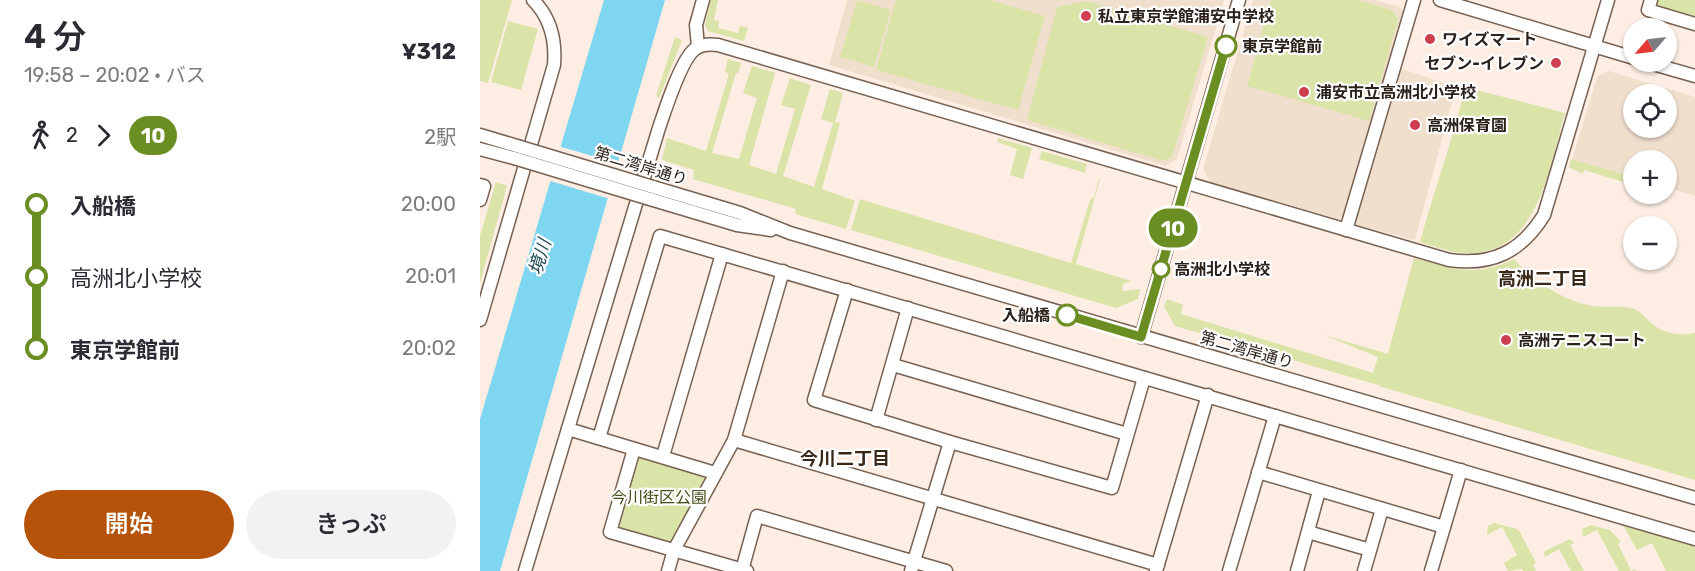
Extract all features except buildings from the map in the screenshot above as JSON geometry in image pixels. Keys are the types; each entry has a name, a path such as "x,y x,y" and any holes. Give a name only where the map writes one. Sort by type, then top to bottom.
{"street":[{"path":"480,320 554,65 555,46 551,27 546,16 533,0"},
{"path":"698,47 696,25 703,0"},
{"path":"1141,337 1239,0"},
{"path":"1346,230 1414,0"},
{"path":"1440,0 1623,55"},
{"path":"525,571 658,131 684,63 693,49 709,44 718,45 1461,262 1492,258 1523,243 1533,233 1549,202 1608,0"},
{"path":"1651,0 1648,10 1695,24"},
{"path":"1677,71 1695,76"},
{"name":"第二湾岸通り","path":"480,135 741,213 790,233 1695,498"},
{"name":"第二湾岸通り","path":"480,149 737,225 790,233"},
{"path":"480,185 484,186 480,200"},
{"path":"599,438 660,236 1695,539"},
{"path":"663,456 722,254"},
{"path":"668,571 674,550 734,440 783,271"},
{"path":"847,290 814,400 950,442 1112,488 1144,378"},
{"path":"876,420 908,308"},
{"path":"893,365 1127,435"},
{"path":"734,440 1157,568 1208,395"},
{"path":"1229,571 1275,416"},
{"path":"568,429 715,472"},
{"path":"913,566 950,442"},
{"path":"634,449 610,532 744,570 757,516 913,566 946,571"},
{"path":"1431,571 1461,470"},
{"path":"1258,472 1444,527"},
{"path":"1297,571 1319,490"},
{"path":"1364,571 1382,509"},
{"path":"1308,532 1370,550"}],"shaded area":[{"path":"847,0 1224,0 1177,159 1165,166 829,65"},
{"name":"浦安市立高洲北小学校","path":"1253,0 1375,0 1400,7 1404,14 1345,215 1338,219 1210,182 1203,169"},
{"path":"1402,69 1456,87 1415,240 1355,225"},
{"path":"1609,71 1652,84 1623,84 1623,138 1677,138 1677,92 1695,97 1695,196 1677,190 1677,150 1623,150 1623,175 1572,160 1597,77"}],"green space":[{"path":"480,0 512,0 488,83 480,81"},
{"path":"711,0 718,0 714,20 719,21 718,28 738,33 740,26 748,28 744,41 708,31 705,25"},
{"path":"857,0 891,10 874,67 840,57"},
{"path":"896,0 990,0 1045,16 1018,110 876,70"},
{"path":"1271,0 1357,0 1392,10 1398,20 1369,121 1247,86"},
{"path":"1655,0 1695,0 1695,20 1656,8"},
{"path":"1087,1 1208,37 1172,157 1163,161 1027,120 1057,7"},
{"path":"508,21 538,29 521,90 491,82"},
{"path":"675,37 682,40 659,98 656,96"},
{"path":"728,59 741,63 712,153 739,159 757,98 743,93 752,66 775,73 749,165 776,174 795,109 781,105 790,78 811,85 783,176 814,187 833,123 821,119 830,89 843,93 835,122 840,123 822,189 855,201 846,229 795,214 796,209 693,179 694,170 662,160 667,138 706,151 729,74 725,72"},
{"path":"1465,87 1565,113 1552,162 1534,210 1520,230 1502,245 1480,252 1451,251 1420,242"},
{"path":"998,138 1032,148 1023,179 1010,175 1017,149 997,142"},
{"path":"1042,151 1087,164 1085,173 1039,159"},
{"path":"1571,159 1623,174 1623,182 1584,170 1583,174 1569,167"},
{"path":"1099,178 1076,264 1131,281 1123,284 1122,291 1140,289 1138,299 1116,308 851,230 860,199 1071,263"},
{"path":"496,182 507,186 480,283 480,236"},
{"path":"1414,258 1464,270 1488,268 1514,259 1530,275 1559,295 1592,306 1634,309 1659,329 1669,333 1695,333 1695,480 1379,386 1380,381 1378,385 1175,326 1164,307 1167,299 1183,305 1181,314 1373,373 1378,357 1324,335 1388,354"},
{"name":"今川街区公園","path":"641,456 704,474 706,479 671,543 666,545 618,532 616,526 636,459"},
{"path":"1494,523 1517,529 1520,532 1536,563 1533,565 1536,571 1523,571 1522,569 1508,571 1504,563 1517,555 1502,527 1487,535 1488,526"},
{"path":"1591,525 1610,530 1621,542 1618,544 1631,571 1619,571 1597,530 1583,537 1582,529"},
{"path":"1623,525 1695,547 1695,571 1666,571 1652,543 1637,550"},
{"path":"1570,539 1574,543 1570,545 1584,571 1571,571 1559,549 1545,557 1544,552"}],"water":[{"name":"境川","path":"604,0 665,0 500,571 480,571 480,419"}],"pier":[{"path":"558,146 620,164 610,199 547,180"}],"bus line":[{"name":"10","path":"1067,315 1141,337 1226,46"}],"place":[{"name":"私立東京学館浦安中学校","path":"1086,16"},
{"name":"ワイズマート","path":"1430,39"},
{"name":"東京学館前","path":"1226,46"},
{"name":"セブン-イレブン","path":"1556,63"},
{"name":"浦安市立高洲北小学校","path":"1304,92"},
{"name":"高洲保育園","path":"1415,125"},
{"name":"高洲北小学校","path":"1161,269"},
{"name":"入船橋","path":"1067,315"},
{"name":"高洲テニスコート","path":"1506,340"}],"district":[{"name":"高洲二丁目","path":"1543,279"},
{"name":"今川二丁目","path":"845,459"}]}
